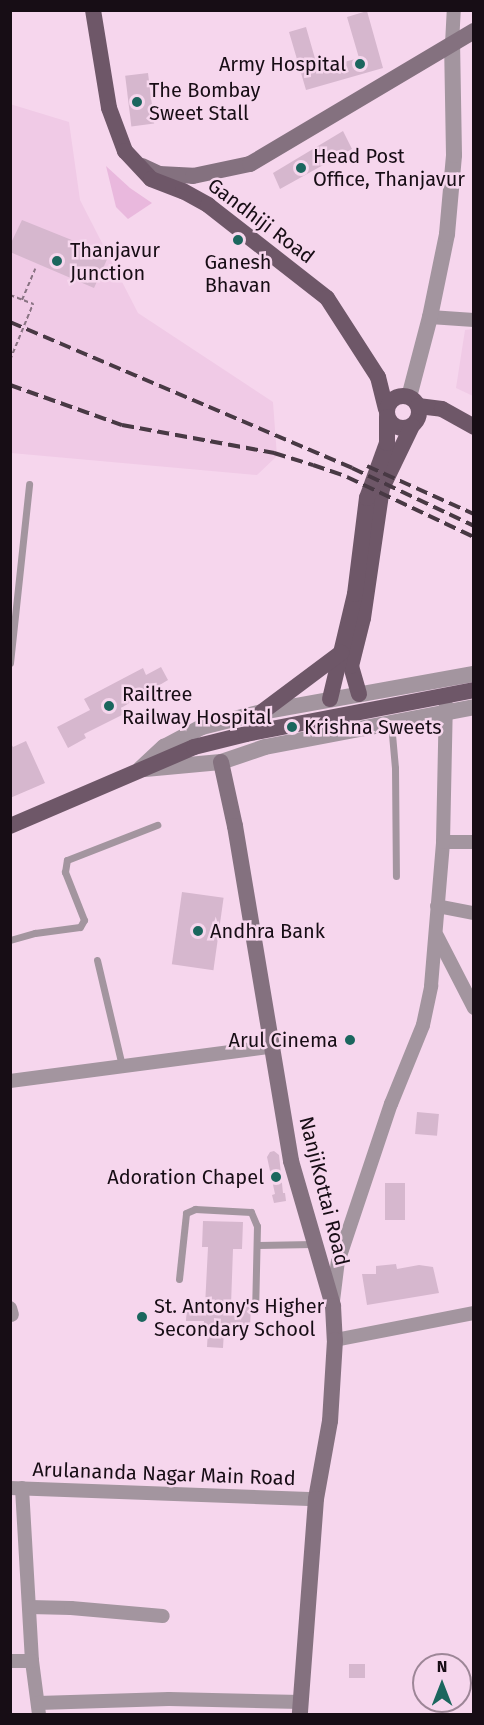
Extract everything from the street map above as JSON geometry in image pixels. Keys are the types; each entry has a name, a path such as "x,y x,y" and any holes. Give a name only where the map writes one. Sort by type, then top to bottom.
{"main road":[{"name":"Gandhiji Road","path":"93,10 109,108 125,151 137,164 155,176 207,205 327,298 378,377 387,413 387,443 367,498 355,594 330,699"},
{"path":"155,176 193,176 250,164 474,31"},
{"path":"365,354 412,409"},
{"path":"412,409 397,427 387,413 395,397 412,409 442,410 470,426"},
{"path":"360,694 351,666 363,618 382,488 412,409"},
{"path":"262,712 341,653"},
{"path":"10,826 194,747 246,734 474,690"},
{"name":"NanjiKottai Road","path":"221,762 235,826 270,1047 291,1161 333,1306 335,1340 330,1421 316,1499 300,1708"}],"street":[{"path":"412,409 447,234 453,167 454,10"},
{"path":"430,317 474,320"},
{"path":"140,769 164,747 202,727 262,712 474,674"},
{"path":"333,1306 338,1262 391,1104 423,1025 437,936 437,906 443,842 447,711 441,679"},
{"path":"140,769 221,762 265,747 474,707"},
{"path":"443,842 474,842"},
{"path":"437,906 474,913"},
{"path":"437,936 474,1008"},
{"path":"10,1081 270,1047"},
{"path":"335,1340 474,1313"},
{"path":"16,1488 30,1607 32,1661 39,1709 170,1699 300,1708"},
{"name":"Arulananda Nagar Main Road","path":"16,1488 316,1499"},
{"path":"30,1607 163,1616"},
{"path":"10,1661 32,1661"}],"lane":[{"path":"10,663 29,484"},
{"path":"391,723 396,876"},
{"path":"10,940 35,933 80,927 84,920 64,867 67,860 157,825"},
{"path":"97,960 122,1066"},
{"path":"179,1279 183,1216 190,1210 250,1212 257,1226 258,1245 255,1311"},
{"path":"258,1245 314,1244"}],"path":[{"path":"22,300 35,268"},
{"path":"10,295 33,304 10,360"}],"shaded area":[{"path":"10,104 69,122 80,200 138,313 273,402 277,456 257,475 11,453"},
{"path":"106,166 130,188 152,203 128,219 116,207"},
{"path":"474,329 473,396 456,388 465,330"}],"building":[{"path":"367,11 383,68 306,90 289,32 306,27 318,69 359,58 347,17"},
{"path":"148,73 154,124 131,126 125,76"},
{"path":"343,131 352,149 280,189 273,173"},
{"path":"22,220 109,255 94,288 10,252 10,245"},
{"path":"161,667 168,680 121,708 124,714 84,734 86,738 68,748 57,727 90,710 84,699 143,668 146,675"},
{"path":"26,741 45,783 10,798 10,742 13,747"},
{"name":"Andhra Bank","path":"182,892 224,898 213,970 172,964"},
{"path":"417,1112 439,1114 437,1136 415,1134"},
{"name":"Adoration Chapel","path":"274,1151 279,1155 286,1201 274,1203 272,1195 275,1194 267,1157 270,1152"},
{"path":"385,1183 405,1183 405,1220 385,1220"},
{"path":"203,1221 243,1222 242,1249 233,1249 231,1305 251,1306 250,1327 228,1326 228,1331 224,1330 223,1348 207,1347 208,1330 203,1330 204,1321 186,1321 187,1305 205,1306 208,1247 202,1247"},
{"path":"396,1264 397,1269 419,1265 433,1267 439,1293 367,1305 362,1274 376,1274 376,1266"},
{"path":"349,1664 365,1664 365,1678 349,1678"}],"railway":[{"path":"10,322 352,468 474,526"},
{"path":"10,385 122,425 274,453 313,465 347,477 474,537"},
{"path":"367,466 474,514"}],"place":[{"name":"Army Hospital","path":"360,64"},
{"name":"The Bombay Sweet Stall","path":"137,102"},
{"name":"Head Post Office, Thanjavur","path":"301,168"},
{"name":"Ganesh Bhavan","path":"238,240"},
{"name":"Thanjavur Junction","path":"57,261"},
{"name":"Railtree Railway Hospital","path":"109,706"},
{"name":"Krishna Sweets","path":"292,727"},
{"name":"Andhra Bank","path":"198,931"},
{"name":"Arul Cinema","path":"350,1040"},
{"name":"Adoration Chapel","path":"276,1177"},
{"name":"St. Antony's Higher Secondary School","path":"142,1317"}]}
